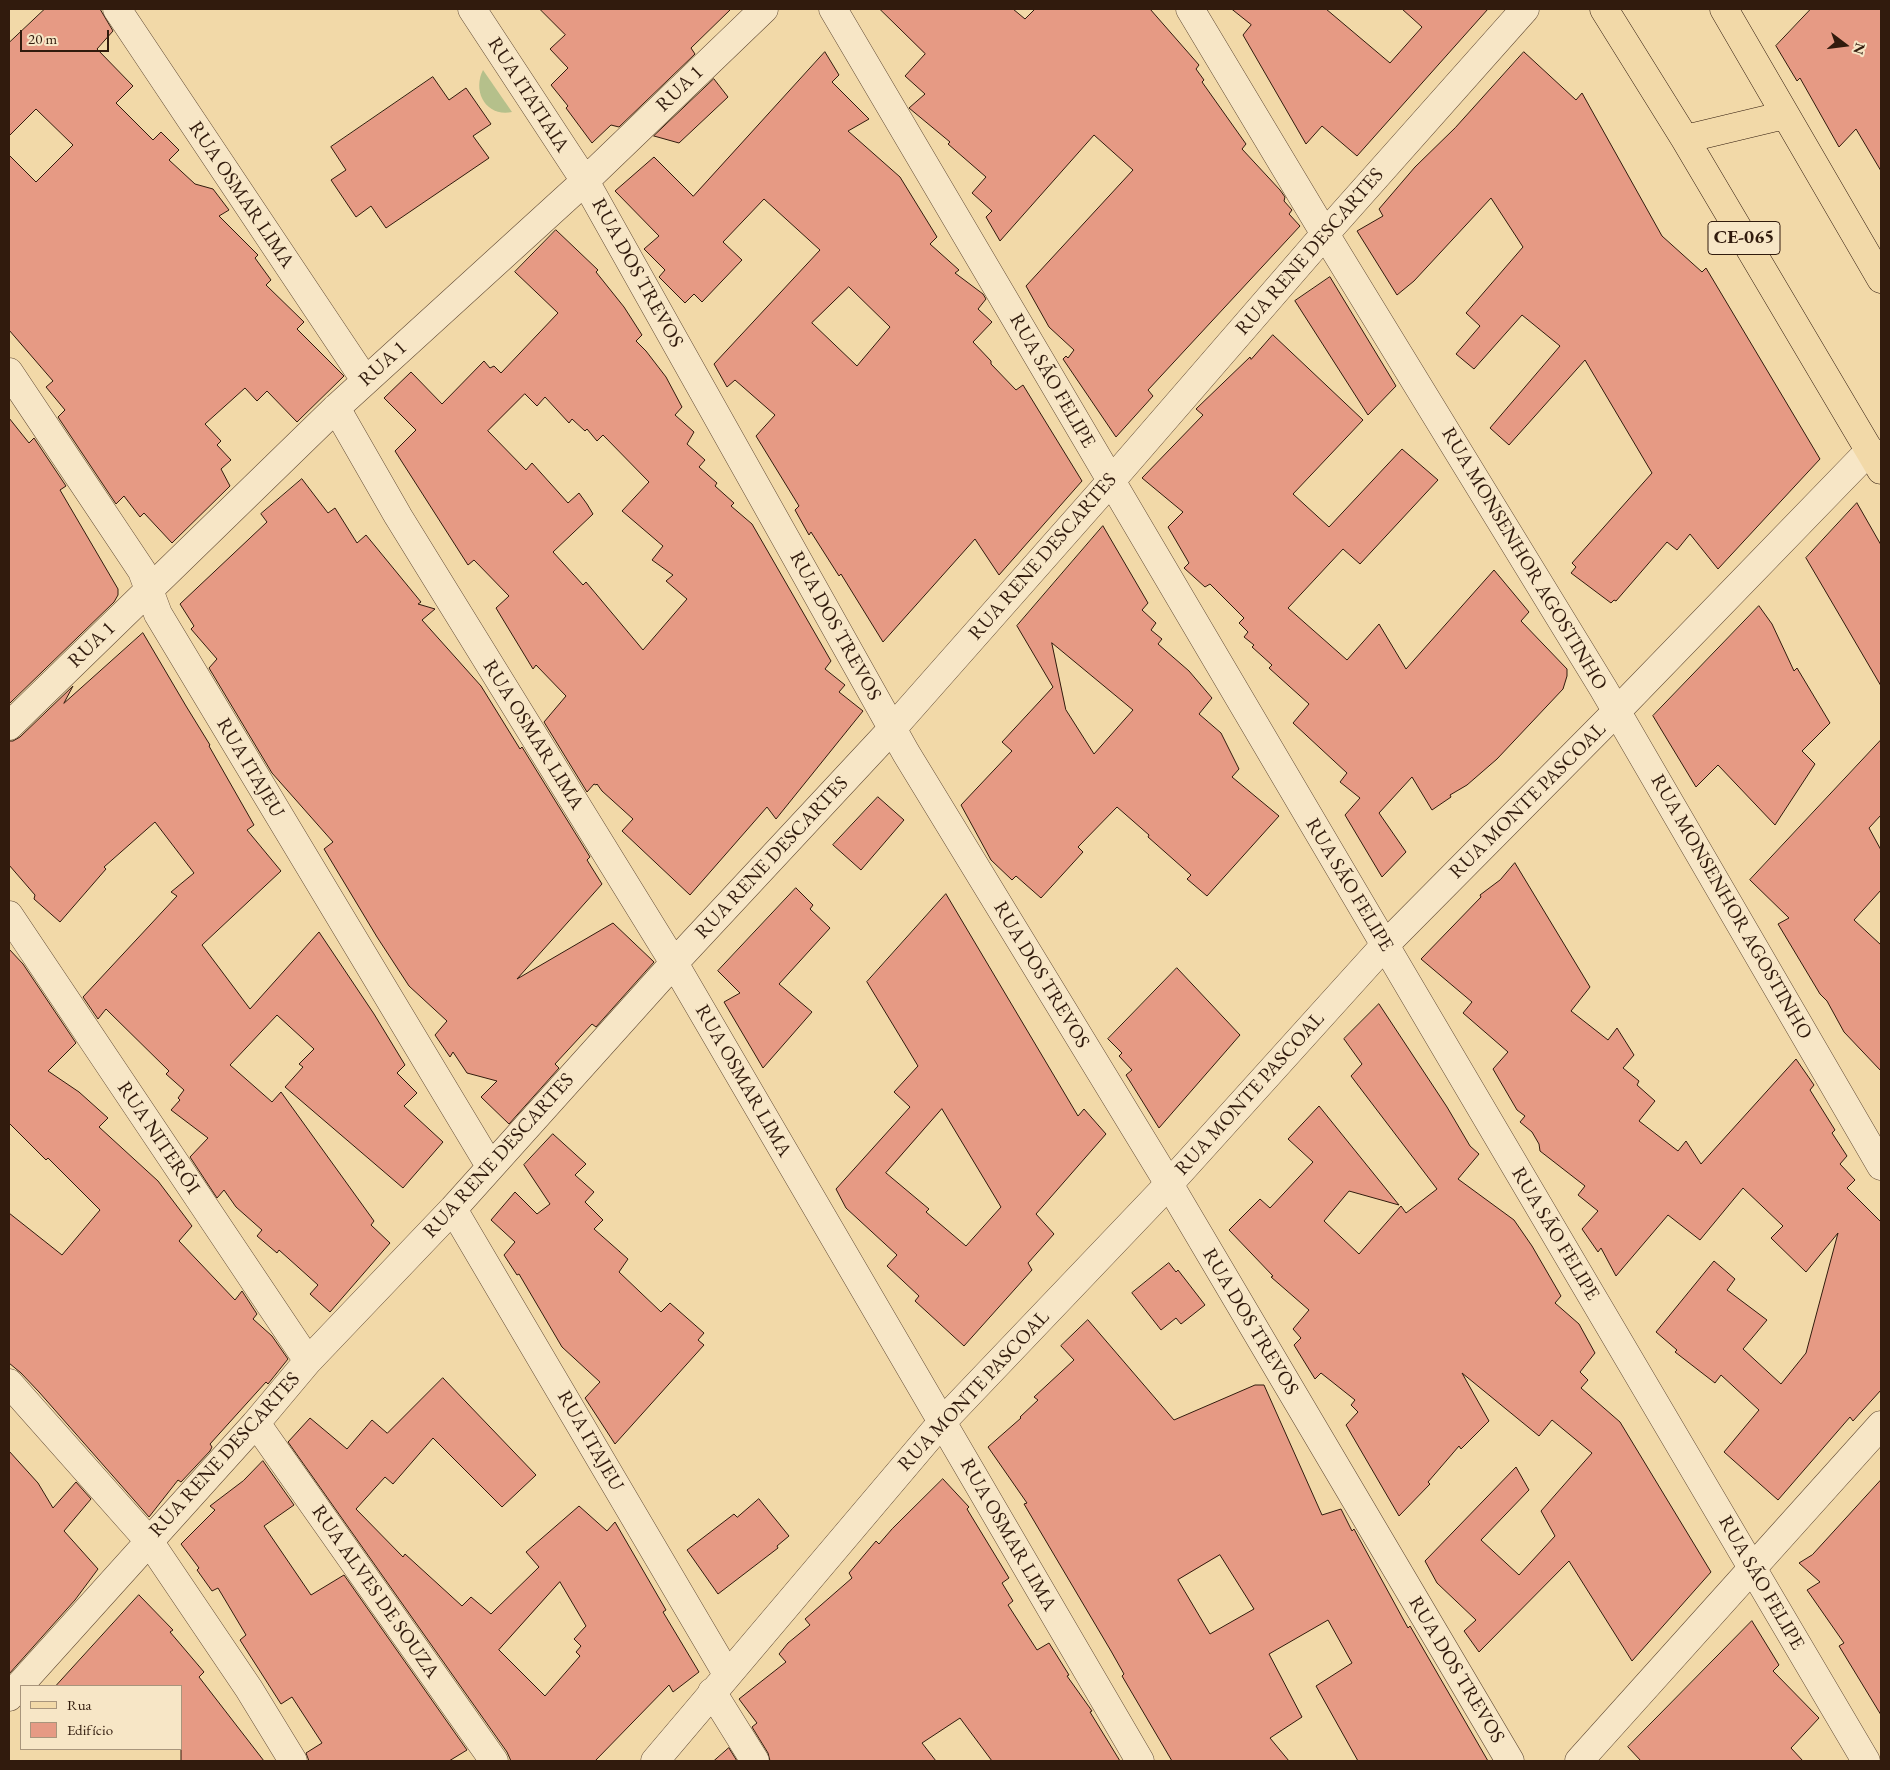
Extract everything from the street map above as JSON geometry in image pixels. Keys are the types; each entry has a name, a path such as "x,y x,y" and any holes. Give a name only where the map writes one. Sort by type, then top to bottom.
{"main road":[{"name":"CE-065","path":"1604,9 1685,139 1876,460"},
{"path":"1724,9 1881,279"},
{"path":"1685,139 1785,115"}],"street":[{"name":"RUA OSMAR LIMA","path":"117,9 365,380"},
{"name":"RUA ITATIAIA","path":"472,9 585,181"},
{"name":"RUA 1","path":"9,726 365,380 585,181 764,9"},
{"name":"RUA SÃO FELIPE","path":"833,9 1866,1761"},
{"name":"RUA MONSENHOR AGOSTINHO","path":"1190,9 1325,234 1617,711 1881,1166"},
{"name":"RUA RENE DESCARTES","path":"9,1697 256,1423 308,1361 453,1209 674,963 892,729 1325,234 1525,9"},
{"name":"RUA DOS TREVOS","path":"585,181 892,729 1169,1184 1510,1761"},
{"name":"RUA ITAJEU","path":"9,372 142,571 158,614 490,1166"},
{"name":"RUA OSMAR LIMA","path":"336,408 398,516 674,963 1140,1761"},
{"name":"RUA MONTE PASCOAL","path":"654,1761 942,1422 1169,1184 1385,946 1617,711 1876,460"},
{"name":"RUA NITERÓI","path":"9,915 308,1361"},
{"name":"RUA ITAJEU","path":"453,1209 720,1683 755,1761"},
{"path":"9,1383 149,1541 249,1689 293,1761"},
{"name":"RUA ALVES DE SOUZA","path":"256,1423 494,1761"},
{"path":"1579,1761 1881,1425"}],"green space":[{"path":"483,70 512,112 503,113 488,107 480,94 479,87"}],"building":[{"path":"45,9 100,9 113,31 97,49 133,86 116,103 153,140 161,132 179,150 169,160 195,184 213,189 229,210 219,216 258,255 255,258 271,280 266,285 304,322 297,329 344,376 297,422 267,391 257,401 245,388 205,424 221,441 217,445 231,460 221,469 230,486 172,543 144,513 140,517 124,496 116,504 58,417 65,410 46,387 53,381 9,330 9,155 36,182 73,145 36,109 9,136 9,43"},
{"path":"540,9 731,9 691,48 695,54 619,127 611,125 592,143 566,108 568,106 551,85 568,68 550,49 565,35"},
{"path":"880,9 1013,9 1025,19 1035,9 1150,9 1199,65 1196,69 1204,80 1202,82 1246,144 1242,149 1285,197 1284,201 1292,210 1289,214 1300,226 1148,390 1153,396 1116,437 1063,359 1066,356 1068,358 1074,350 1049,327 1026,286 1133,170 1094,135 1000,241 986,217 992,211 972,193 986,177 948,144 950,142 909,108 925,94 905,76 925,54"},
{"path":"1232,9 1326,9 1390,63 1422,27 1402,9 1488,9 1357,156 1322,126 1306,144 1243,35 1251,25"},
{"path":"1811,9 1881,9 1881,171 1856,129 1839,147 1800,78 1797,81 1776,46"},
{"path":"825,52 839,75 832,82 869,119 848,131 900,177 937,237 930,244 959,270 955,273 983,294 986,299 978,309 992,322 973,342 1016,390 1023,385 1082,481 999,575 975,539 883,642 841,574 839,576 811,532 809,535 795,510 799,506 756,436 775,415 735,380 727,387 714,364 820,250 764,199 723,242 742,260 702,302 694,294 685,303 659,277 665,270 644,249 659,236 615,191 654,157 693,196","holes":["849,287 890,327 857,366 812,323"]},
{"path":"1524,52 1576,100 1582,93 1662,236 1702,272 1706,268 1820,459 1718,569 1690,534 1677,550 1667,542 1616,601 1614,600 1611,603 1571,573 1576,567 1572,563 1652,473 1585,360 1509,445 1490,428 1560,346 1522,315 1474,369 1456,354 1480,326 1466,313 1523,247 1491,198 1414,281 1397,295 1357,231 1383,216 1379,209 1415,167 1455,128"},
{"path":"433,77 449,100 466,88 491,124 473,136 489,158 386,228 371,206 356,217 331,180 346,170 331,147"},
{"path":"714,79 728,97 679,143 654,136"},
{"path":"556,230 598,270 596,272 624,307 642,335 636,341 666,377 682,407 675,415 694,432 687,444 705,460 699,467 717,483 715,486 734,503 731,506 752,524 831,661 825,669 845,685 839,692 863,711 776,819 767,807 690,895 622,831 633,819 602,791 597,784 594,784 587,792 544,722 566,696 536,665 533,669 496,608 509,596 474,560 468,565 395,451 416,430 384,398 411,372 442,404 484,361 490,368 494,366 501,373 558,313 515,272","holes":["525,394 537,406 545,397 569,423 572,419 585,431 587,429 597,441 603,435 649,482 622,511 663,546 652,560 673,575 666,581 687,599 643,650 586,582 583,585 553,552 593,514 587,504 579,493 568,503 532,463 526,470 488,431"]},
{"path":"1330,277 1396,386 1368,415 1295,301"},
{"path":"1273,335 1363,420 1293,494 1329,527 1402,449 1438,480 1360,564 1343,549 1288,608 1347,660 1379,624 1406,669 1494,570 1529,612 1521,621 1567,669 1563,689 1497,759 1467,785 1450,795 1451,797 1432,810 1412,777 1379,813 1406,852 1382,877 1345,815 1360,798 1340,782 1347,773 1293,723 1309,704 1269,668 1272,665 1244,637 1248,632 1239,623 1244,618 1210,584 1205,587 1184,568 1189,563 1168,527 1183,512 1142,478 1203,415 1196,409 1250,357 1251,359"},
{"path":"9,418 29,443 34,438 66,486 60,490 118,589 118,595 114,602 9,704"},
{"path":"302,479 328,513 335,508 357,543 366,535 421,602 418,604 435,609 422,620 481,686 520,749 522,747 590,857 587,860 602,884 517,979 613,923 654,962 596,1027 592,1024 555,1064 559,1068 509,1124 481,1097 497,1081 467,1073 453,1052 450,1057 435,1035 447,1021 409,986 377,937 324,849 333,842 272,773 209,668 217,659 191,629 194,626 180,604 267,522 261,514"},
{"path":"1857,503 1881,545 1881,686 1806,558"},
{"path":"1103,526 1148,603 1142,610 1156,623 1151,630 1162,639 1158,644 1189,671 1212,698 1199,714 1221,733 1239,769 1232,777 1279,816 1207,896 1187,879 1191,875 1117,807 1078,847 1083,852 1041,898 1016,876 1012,880 991,860 961,805 1012,751 1002,742 1053,687 1017,626","holes":["1052,643 1133,710 1094,754 1066,710"]},
{"path":"1759,606 1772,624 1794,671 1797,668 1830,723 1802,751 1815,764 1775,825 1718,765 1696,787 1653,716"},
{"path":"143,633 210,745 254,825 247,830 281,871 202,945 250,1009 319,932 374,1014 405,1065 397,1073 417,1093 404,1106 443,1142 403,1188 285,1087 303,1067 299,1064 314,1049 277,1015 230,1065 272,1102 281,1092 374,1221 371,1225 390,1243 330,1312 310,1294 318,1285 279,1250 277,1253 257,1236 262,1230 236,1207 224,1190 217,1198 190,1157 208,1138 171,1110 180,1100 178,1098 184,1090 166,1074 169,1071 106,1009 98,1019 83,997 177,896 171,892 194,873 155,822 104,867 106,869 60,922 34,899 35,895 9,865 9,741 20,737 73,686 64,703"},
{"path":"1881,740 1881,815 1869,828 1881,850 1881,890 1854,920 1881,945 1881,1071 1844,1032 1827,1001 1820,994 1778,924 1789,918 1750,880"},
{"path":"878,797 904,820 861,870 833,845"},
{"path":"1515,863 1590,987 1571,1011 1608,1040 1617,1028 1634,1055 1623,1068 1639,1081 1637,1085 1655,1101 1639,1121 1678,1151 1686,1141 1701,1164 1796,1059 1814,1085 1810,1090 1835,1130 1832,1133 1847,1156 1840,1164 1855,1180 1847,1188 1881,1222 1881,1390 1853,1421 1850,1417 1778,1500 1724,1452 1759,1410 1721,1375 1715,1383 1675,1352 1677,1350 1656,1332 1714,1261 1735,1279 1727,1290 1767,1320 1743,1349 1781,1384 1806,1353 1838,1233 1806,1272 1771,1238 1783,1226 1743,1188 1700,1240 1668,1215 1616,1276 1601,1248 1598,1252 1582,1229 1598,1211 1578,1195 1585,1186 1540,1151 1539,1144 1532,1132 1520,1122 1525,1116 1517,1110 1493,1069 1508,1052 1463,1013 1472,1002 1421,959 1481,897 1480,895 1500,880"},
{"path":"796,888 813,905 810,909 830,928 779,984 812,1012 763,1068 724,1002 740,993 718,971"},
{"path":"946,894 1078,1116 1084,1109 1106,1134 1036,1214 1054,1234 1028,1263 1032,1270 964,1346 915,1301 919,1296 887,1266 897,1255 846,1208 836,1189 910,1107 894,1092 918,1066 867,982","holes":["942,1109 1001,1207 966,1246 926,1212 929,1209 886,1173"]},
{"path":"9,949 23,964 76,1043 48,1071 79,1092 108,1118 99,1127 158,1181 192,1226 179,1241 235,1300 242,1291 257,1314 253,1319 272,1336 288,1359 268,1384 266,1382 210,1444 212,1447 210,1451 181,1482 178,1480 149,1517 39,1392 9,1363 9,1213 62,1255 100,1210 48,1158 46,1160 9,1123"},
{"path":"1177,968 1240,1035 1159,1128 1126,1075 1132,1070 1119,1056 1122,1053 1108,1039"},
{"path":"1379,1004 1447,1107 1470,1146 1479,1154 1458,1179 1514,1220 1532,1246 1561,1296 1555,1303 1579,1324 1595,1353 1580,1372 1588,1380 1581,1388 1620,1422 1711,1572 1632,1661 1569,1561 1479,1652 1464,1631 1476,1620 1437,1583 1425,1561 1516,1467 1529,1490 1481,1540 1519,1575 1555,1536 1541,1511 1592,1453 1552,1420 1539,1436 1462,1373 1489,1421 1461,1449 1459,1446 1428,1482 1430,1484 1399,1516 1346,1425 1358,1412 1351,1405 1355,1400 1321,1373 1315,1379 1294,1345 1301,1338 1293,1329 1309,1310 1271,1277 1273,1276 1229,1230 1260,1199 1270,1208 1313,1162 1288,1139 1319,1106 1399,1205 1349,1191 1324,1221 1359,1254 1401,1206 1406,1213 1437,1189 1351,1076 1362,1064 1344,1039"},
{"path":"553,1134 586,1164 575,1175 594,1192 585,1202 603,1220 594,1229 628,1259 619,1272 661,1312 670,1303 704,1333 698,1340 704,1345 615,1444 585,1398 600,1382 562,1347 519,1274 517,1275 504,1255 515,1242 491,1220 515,1192 537,1214 550,1204 524,1165"},
{"path":"1169,1263 1176,1272 1178,1270 1205,1305 1181,1324 1176,1318 1161,1330 1132,1293"},
{"path":"1088,1320 1174,1420 1255,1385 1264,1385 1322,1515 1341,1509 1352,1531 1354,1529 1408,1628 1410,1626 1488,1761 1358,1761 1316,1686 1352,1663 1328,1620 1269,1654 1302,1717 1270,1738 1289,1761 1172,1761 1122,1676 1124,1674 1111,1651 1024,1504 1027,1503 988,1447 1021,1418 1038,1400 1034,1397 1074,1360 1061,1346","holes":["1220,1555 1254,1609 1210,1634 1178,1580"]},
{"path":"443,1378 536,1475 502,1507 433,1438 393,1484 385,1477 356,1509 403,1557 405,1554 462,1606 471,1597 491,1614 539,1567 526,1552 579,1506 607,1531 615,1522 666,1610 663,1612 699,1672 673,1692 669,1685 595,1761 511,1761 507,1752 288,1442 310,1418 347,1449 372,1420 387,1433","holes":["560,1582 586,1626 574,1639 581,1646 576,1652 580,1656 545,1696 499,1650"]},
{"path":"9,1451 38,1483 53,1508 76,1482 91,1499 64,1531 98,1569 75,1600 9,1674"},
{"path":"263,1461 294,1505 264,1526 311,1595 344,1575 467,1750 449,1761 309,1761 306,1753 322,1743 292,1697 281,1704 240,1640 246,1635 218,1588 212,1591 197,1570 199,1568 181,1544 215,1510 210,1506 243,1481"},
{"path":"943,1479 969,1507 967,1509 1009,1578 1002,1583 1013,1601 1008,1605 1037,1650 1049,1643 1069,1675 1067,1676 1092,1711 1090,1712 1120,1761 992,1761 960,1718 922,1743 936,1761 770,1761 768,1753 752,1727 757,1723 739,1699 786,1662 779,1654 788,1643 810,1625 805,1619 852,1578 849,1573 876,1541 879,1544"},
{"path":"1881,1480 1881,1715 1839,1646 1844,1643 1807,1590 1820,1582 1799,1563 1812,1555"},
{"path":"759,1499 789,1536 777,1546 778,1548 718,1594 687,1550 734,1514 737,1517"},
{"path":"139,1595 173,1630 170,1632 204,1672 199,1677 264,1761 181,1761 182,1685 57,1685"},
{"path":"1752,1621 1779,1665 1773,1671 1819,1718 1791,1748 1803,1761 1641,1761 1628,1747"},
{"path":"729,1748 737,1761 714,1761"}]}
